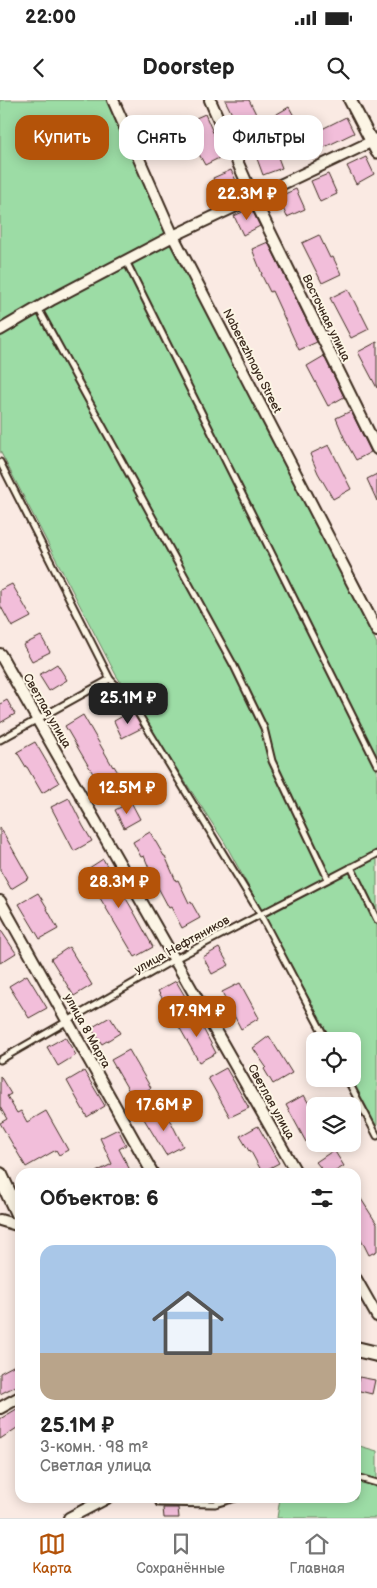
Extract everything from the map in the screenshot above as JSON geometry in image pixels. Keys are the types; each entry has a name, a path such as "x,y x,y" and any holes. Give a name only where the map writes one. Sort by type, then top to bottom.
{"main road":[{"path":"1,1178 15,1207"},
{"path":"361,1350 377,1354"}],"street":[{"name":"Naberezhnaya Street","path":"113,100 173,236 377,630"},
{"name":"Восточная улица","path":"210,100 253,197 377,449"},
{"path":"0,330 173,236 253,197 375,145 350,100"},
{"name":"Светлая улица","path":"0,654 294,1168"},
{"name":"улица 8 Марта","path":"0,901 150,1168"},
{"path":"0,1220 15,1224"},
{"path":"361,1288 377,1316"},
{"path":"0,1408 15,1399"},
{"path":"69,1518 98,1503"}],"lane":[{"path":"126,261 377,765"},
{"path":"38,308 234,666 264,728 272,761 328,879"},
{"path":"0,462 110,678 130,700 260,914 322,1032"},
{"path":"0,740 110,678"},
{"name":"улица Нефтяников","path":"0,1060 175,959 377,854"},
{"path":"351,868 377,920"},
{"path":"351,1087 377,1136"},
{"path":"361,1478 377,1483"},
{"path":"158,1503 218,1503"}],"green space":[{"path":"0,100 106,100 119,129 119,160 133,160 171,244 337,560 377,644 377,1127 356,1087 361,1087 361,1032 327,1032 225,843 116,675 0,451"},
{"path":"361,1446 377,1451 377,1518 277,1518 279,1503 361,1503"}],"building":[{"path":"225,100 249,100 256,115 232,115"},
{"path":"289,107 293,115 275,115"},
{"path":"205,114 214,135 215,160 205,165 202,160 204,160 203,115"},
{"path":"346,117 354,133 323,148 323,128"},
{"path":"366,157 374,174 356,184 347,166"},
{"path":"257,160 279,160 282,168 263,175"},
{"path":"231,170 239,187 220,196 213,178"},
{"path":"328,174 337,194 320,202 311,181"},
{"path":"296,189 305,209 287,217 278,197"},
{"path":"251,208 260,226 243,235 234,216"},
{"path":"319,235 330,258 333,257 341,274 322,283 302,243"},
{"path":"268,242 317,342 299,350 272,291 270,292 261,274 252,249"},
{"path":"348,289 369,329 351,338 330,298"},
{"path":"377,342 377,388 358,352"},
{"path":"324,356 344,397 328,406 307,366"},
{"path":"351,411 371,452 356,460 336,418"},
{"path":"329,445 351,489 333,499 318,473 310,454"},
{"path":"377,474 377,501 367,479"},
{"path":"12,584 31,617 12,627 0,605 0,590"},
{"path":"41,636 50,652 32,661 23,645"},
{"path":"57,664 67,680 49,691 39,675"},
{"path":"7,700 15,714 0,723 0,704"},
{"path":"132,711 142,728 122,738 114,721"},
{"path":"83,715 113,767 124,782 105,794 65,726"},
{"path":"35,742 59,783 42,793 17,752"},
{"path":"69,798 92,841 74,851 51,807"},
{"path":"131,802 140,819 124,828 115,810"},
{"path":"0,827 29,878 11,889 0,870"},
{"path":"150,832 165,856 176,881 178,880 189,903 191,902 200,918 182,928 154,880 144,856 141,857 133,842"},
{"path":"103,859 153,947 135,957 100,898 102,897 86,870"},
{"path":"38,893 58,929 40,939 19,904"},
{"path":"0,929 16,953 0,963"},
{"path":"69,947 92,985 74,996 51,959"},
{"path":"219,948 229,965 212,974 203,957"},
{"path":"27,975 47,1008 29,1018 9,986"},
{"path":"176,981 186,998 168,1008 158,991"},
{"path":"240,983 259,1018 241,1029 222,992"},
{"path":"195,1013 216,1053 199,1062 177,1023"},
{"path":"110,1017 120,1033 102,1044 91,1028"},
{"path":"269,1036 292,1073 273,1084 264,1069 266,1067 253,1048"},
{"path":"65,1037 76,1055 58,1066 47,1047"},
{"path":"129,1050 151,1088 133,1098 111,1060"},
{"path":"226,1068 249,1108 230,1117 208,1078"},
{"path":"84,1071 105,1106 87,1117 67,1081"},
{"path":"0,1076 11,1094 7,1096 17,1113 21,1111 27,1122 46,1111 68,1150 59,1155 56,1150 26,1167 0,1123 7,1119 0,1107"},
{"path":"304,1095 306,1099 306,1142 286,1105"},
{"path":"161,1108 172,1124 183,1146 166,1155 144,1119"},
{"path":"258,1126 279,1163 270,1168 260,1168 240,1136"},
{"path":"118,1129 126,1145 119,1149 129,1168 104,1168 112,1164 100,1138"},
{"path":"331,1152 335,1152 344,1166 341,1168 321,1168 316,1162"},
{"path":"361,1199 377,1224 377,1251 369,1255 361,1239"},
{"path":"15,1365 15,1386 0,1394 0,1373"},
{"path":"361,1377 375,1380 372,1394 361,1391"},
{"path":"15,1410 15,1429 0,1439 0,1419"},
{"path":"163,1508 178,1508 179,1518 164,1518"}]}
